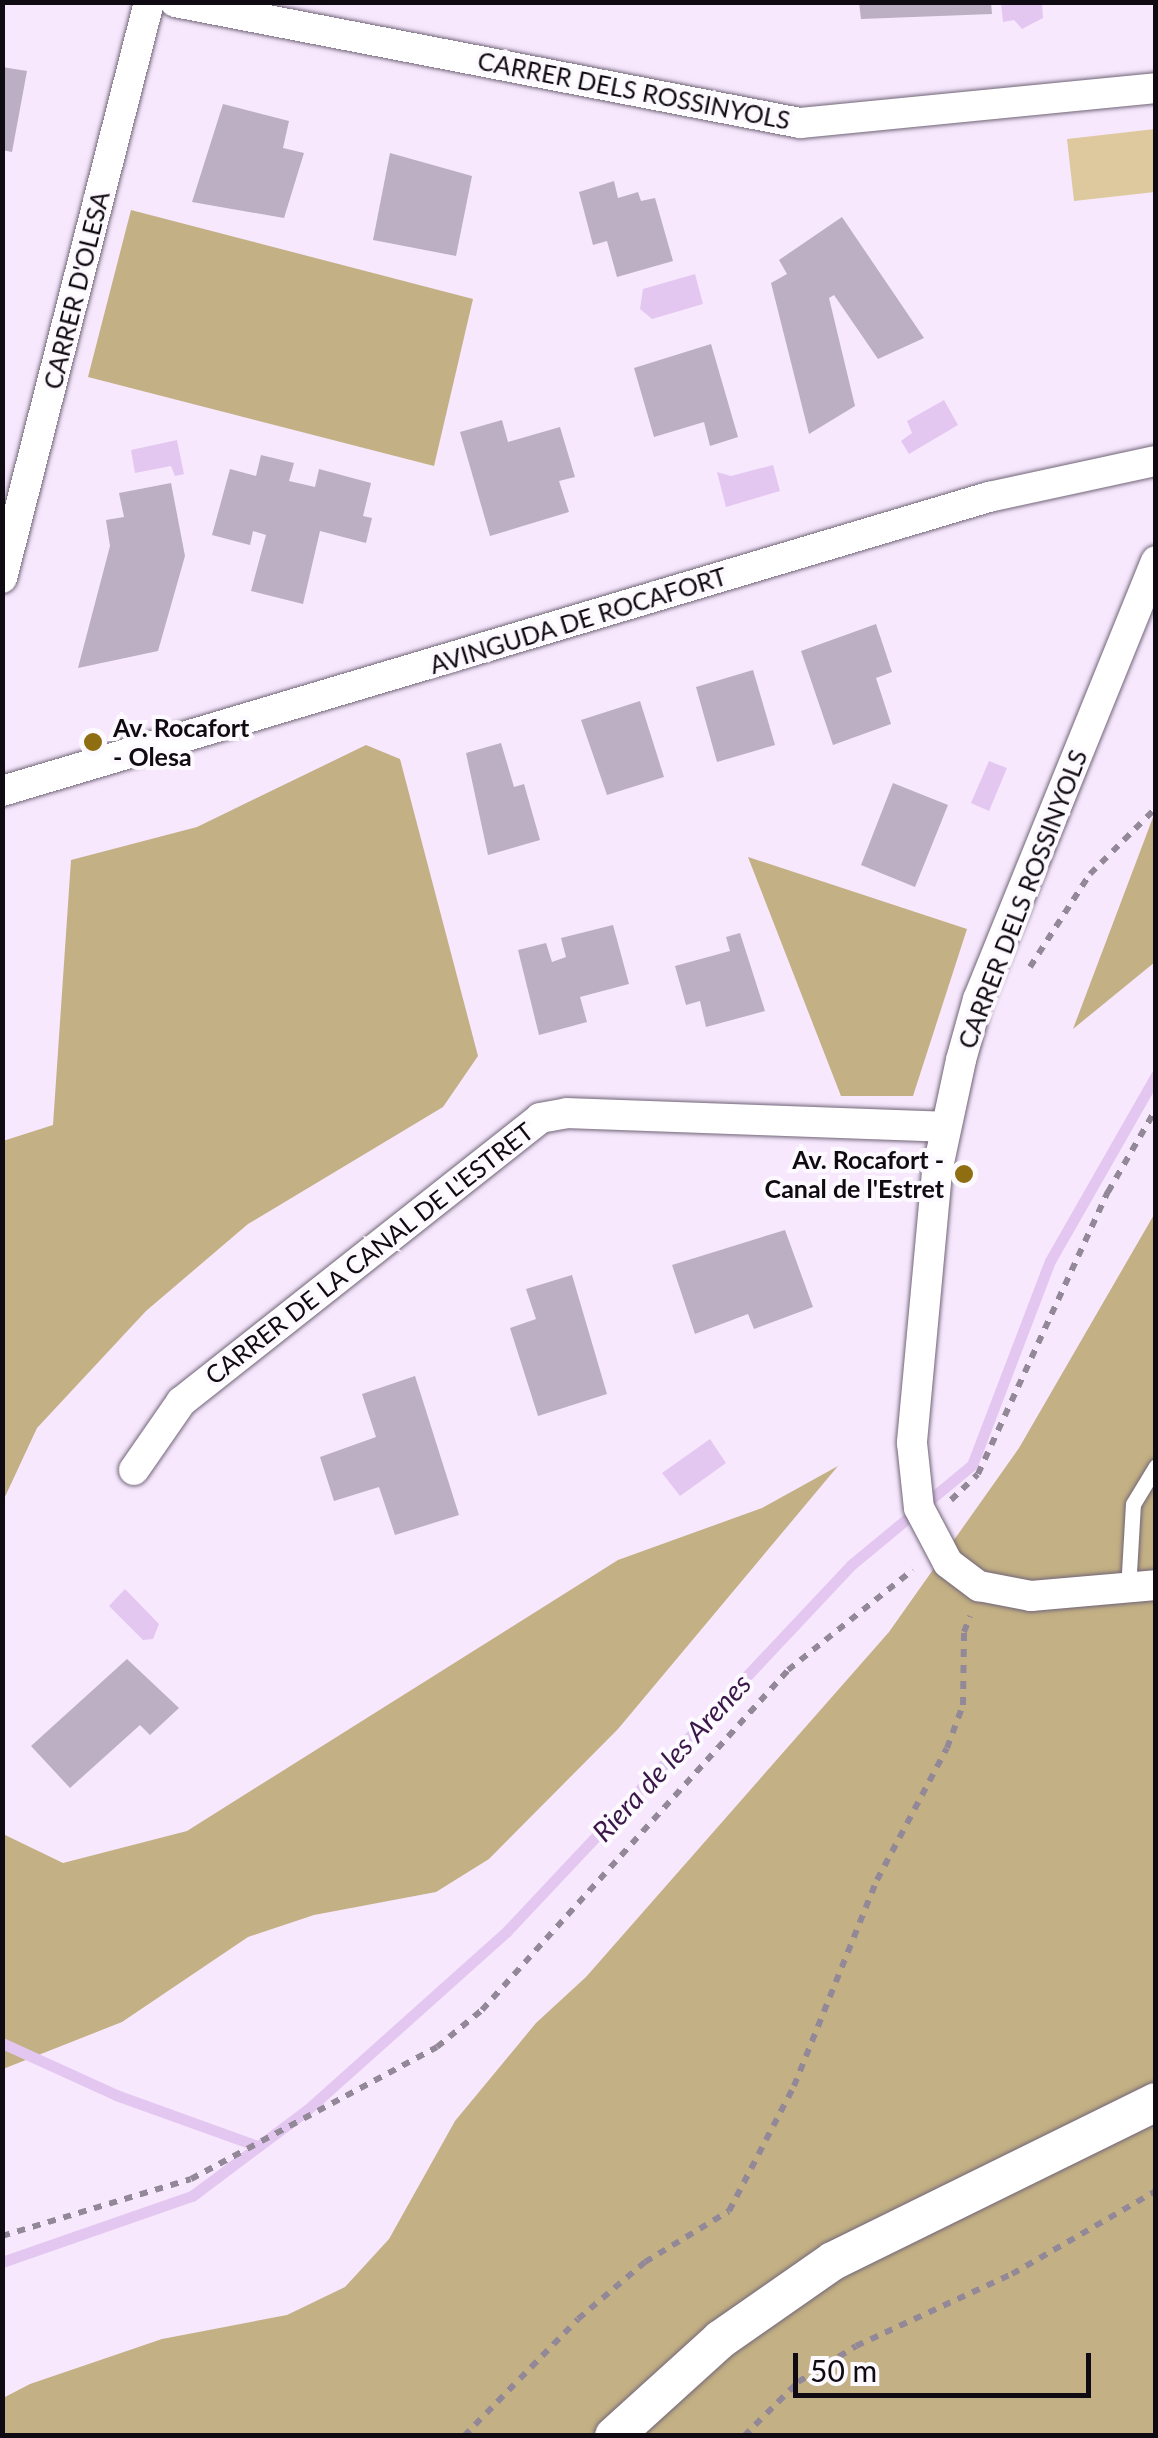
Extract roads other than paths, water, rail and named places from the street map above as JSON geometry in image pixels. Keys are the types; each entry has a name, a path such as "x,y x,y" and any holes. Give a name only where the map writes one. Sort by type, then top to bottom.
{"street":[{"name":"CARRER D'OLESA","path":"2,578 149,2"},
{"name":"CARRER DELS ROSSINYOLS","path":"175,2 800,122 1156,88"},
{"name":"AVINGUDA DE ROCAFORT","path":"2,790 990,497 1156,461"},
{"name":"CARRER DELS ROSSINYOLS","path":"1142,1588 1031,1596 979,1586 948,1563 926,1525 913,1473 912,1403 943,1127 978,999 1156,561"},
{"name":"CARRER DE LA CANAL DE L'ESTRET","path":"134,1470 181,1402 540,1118 602,1114 943,1127"},
{"path":"614,2436 721,2339 832,2261 1156,2102"}],"lane":[{"path":"1142,1588 1133,1504 1156,1466"}],"waterway":[{"name":"Riera de les Arenes","path":"2,2262 192,2196 307,2110 507,1931 851,1565 972,1465 1050,1261 1156,1075"},
{"path":"2,2043 116,2095 258,2146"}],"place":[{"name":"Av. Rocafort - Olesa","path":"93,742"},
{"name":"Av. Rocafort - Canal de l'Estret","path":"964,1174"}]}
